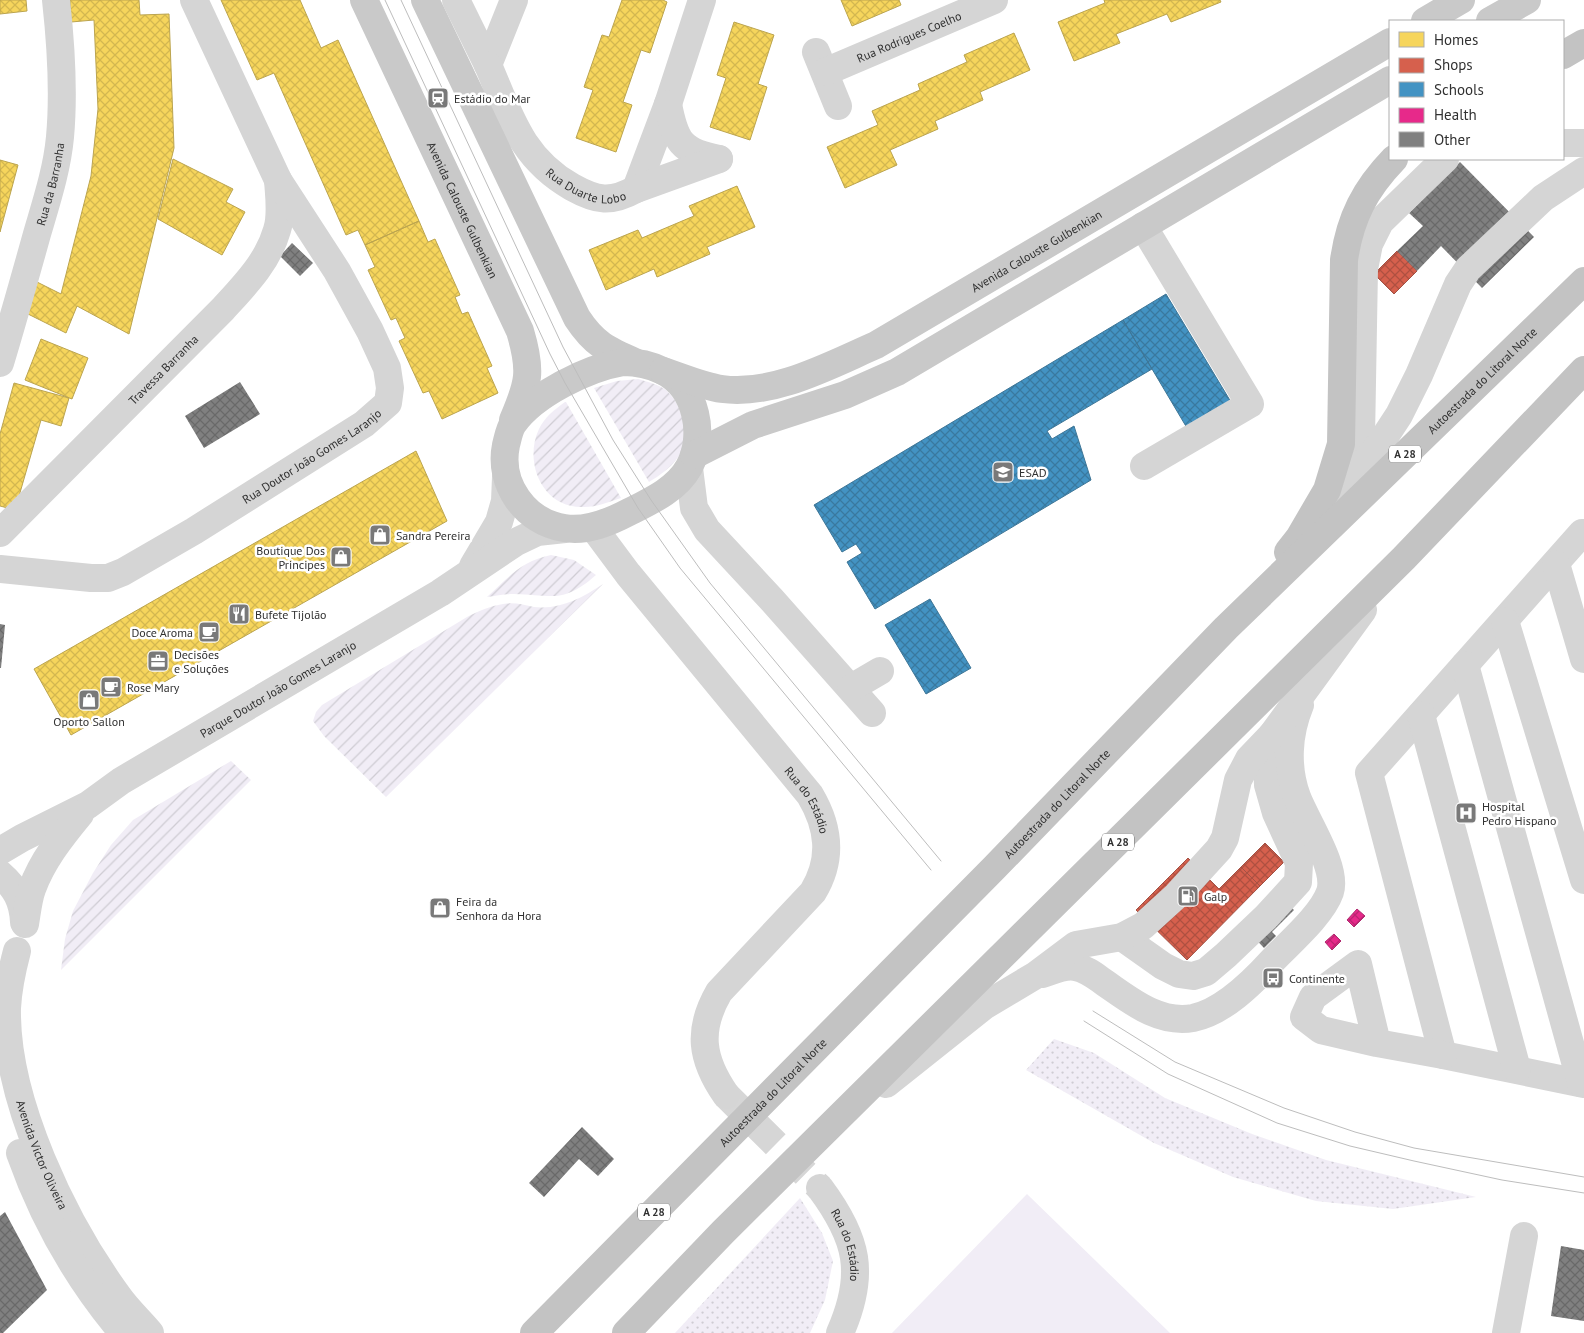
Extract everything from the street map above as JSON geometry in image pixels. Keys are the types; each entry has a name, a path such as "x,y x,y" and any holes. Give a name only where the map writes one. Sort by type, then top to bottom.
{"highway":[{"path":"1564,54 1584,43"},
{"path":"1564,69 1584,60"},
{"path":"1226,628 1299,538 1327,490 1341,444 1344,260 1347,237 1359,204 1377,176 1393,160"},
{"name":"Autoestrada do Litoral Norte","path":"534,1333 1001,861 1226,628 1584,281"},
{"name":"A 28","path":"626,1333 723,1232 1404,558 1584,370"}],"main road":[{"name":"Avenida Calouste Gulbenkian","path":"364,0 520,331 528,365 528,375 526,389 511,426"},
{"path":"425,0 577,318 587,334 598,344 610,351 663,371 682,387 696,414 698,442 692,461 681,478 664,492 622,516 593,527 565,529 551,525 528,512 518,502 506,476 506,449 511,426 532,404 578,376 609,364 636,362"},
{"path":"1427,20 1461,0"},
{"path":"1492,20 1527,0"},
{"name":"Avenida Calouste Gulbenkian","path":"663,371 721,389 755,389 809,374 876,345 1389,43"},
{"path":"692,461 753,425 845,395 897,372 1389,81"}],"street":[{"name":"Rua da Barranha","path":"0,363 43,214 60,139 60,63 56,0"},
{"path":"194,0 278,180"},
{"name":"Rua Duarte Lobo","path":"456,0 522,142 534,158 557,178 581,192 603,200 613,200 636,189 668,104 702,0"},
{"path":"488,66 514,0"},
{"name":"Rua Rodrigues Coelho","path":"838,106 820,62 994,0"},
{"path":"636,189 720,159 702,156 682,144 672,126 668,104"},
{"path":"1564,143 1584,143"},
{"path":"1352,479 1361,438 1364,269 1369,244 1380,222 1444,160"},
{"path":"1299,538 1352,479 1380,444 1419,375 1458,284 1468,269 1543,198 1584,170"},
{"name":"Travessa Barranha","path":"0,533 223,310 250,278 268,253 278,229 280,204 278,180"},
{"name":"Rua Doutor João Gomes Laranjo","path":"0,569 91,578 108,578 123,572 194,531 357,429 388,403 390,388 387,368 370,331 337,271 278,180"},
{"path":"1143,226 1250,404 1144,466"},
{"path":"692,461 694,508 707,530 872,713"},
{"name":"Parque Doutor João Gomes Laranjo","path":"469,572 499,522 505,501 506,476"},
{"name":"Rua do Estádio","path":"593,527 628,574 810,795 819,810 825,828 827,848 825,867 821,879 813,892 719,992 710,1009 706,1024 705,1040 708,1063 716,1081 726,1095"},
{"name":"Parque Doutor João Gomes Laranjo","path":"24,924 32,890 44,863 60,837 88,806 121,781 440,592 516,542 537,532 565,529"},
{"path":"1442,1055 1369,773 1584,533"},
{"path":"832,1125 984,1006 1036,975 1076,946 1122,937 1144,926 1177,895 1220,849 1225,838 1238,780 1249,759 1272,734 1326,659 1404,558"},
{"path":"1556,564 1584,659"},
{"path":"1505,621 1584,880"},
{"path":"1377,1044 1583,1083 1465,665"},
{"path":"851,688 880,671"},
{"path":"1036,975 1073,966 1086,970 1141,1007 1160,1017 1178,1019 1193,1018 1211,1012 1228,1002 1266,968 1324,906 1330,890 1330,871 1297,796 1291,770 1292,730 1309,685"},
{"path":"1422,715 1517,1069"},
{"path":"1122,937 1163,966 1179,974 1193,976 1206,972 1266,917 1298,882 1299,863 1276,813 1268,785 1268,760 1272,734"},
{"name":"Parque Doutor João Gomes Laranjo","path":"0,851 22,838 88,806"},
{"path":"0,874 17,892 23,907 24,924"},
{"name":"Avenida Victor Oliveira","path":"24,924 22,938 8,960 8,990 9,1037 14,1070 26,1112 44,1166 66,1212 118,1297 150,1333"},
{"name":"Avenida Victor Oliveira","path":"0,1090 36,1195 77,1270 97,1301 122,1333"},
{"name":"Rua do Estádio","path":"820,1188 834,1207 845,1228 853,1250 855,1270 854,1292 840,1333"},
{"path":"1506,1333 1524,1236"}],"shaded area":[{"path":"638,379 656,385 671,395 682,416 685,432 683,447 678,458 669,468 649,482 594,388 617,381"},
{"path":"565,402 621,498 594,506 570,506 557,500 540,481 535,469 534,456 535,442 539,429 544,421"},
{"path":"551,555 574,560 596,575 575,590 557,596 511,594 487,597 523,566 531,561"},
{"path":"603,584 386,797 324,736 313,721 316,712 322,705 467,617 485,609 507,603 534,607 562,605 587,594"},
{"path":"231,761 251,780 61,970 65,939 73,911 93,873 111,845 133,820"},
{"path":"1054,1039 1094,1053 1165,1098 1252,1134 1326,1160 1476,1197 1393,1209 1316,1201 1233,1177 1154,1143 1026,1070"},
{"path":"1027,1194 1170,1333 892,1333"},
{"path":"800,1198 822,1233 833,1261 825,1300 810,1333 675,1333"}],"building: Homes":[{"path":"0,0 26,0 27,11 0,14"},
{"path":"70,0 139,0 140,15 169,14 174,148 129,334 77,306 66,333 22,311 31,279 61,294 91,176 98,109 94,20 71,22"},
{"path":"221,0 300,0 321,48 338,40 419,221 365,245 358,230 346,235 274,73 257,80"},
{"path":"622,0 663,0 667,2 650,53 641,50 623,102 632,105 616,152 576,138 593,90 584,87 602,35 609,37"},
{"path":"841,0 899,0 901,5 852,26"},
{"path":"1104,0 1220,0 1221,2 1171,22 1167,14 1116,34 1120,43 1074,61 1058,22 1105,3"},
{"path":"734,22 774,35 758,84 767,87 750,140 710,127 726,78 717,75"},
{"path":"1014,33 1030,70 980,92 983,100 935,121 938,129 890,150 897,165 845,188 827,147 878,125 872,111 920,90 918,84 967,62 964,55"},
{"path":"173,159 233,189 226,202 245,212 222,255 158,219"},
{"path":"0,160 18,165 0,232"},
{"path":"737,186 755,227 707,247 710,254 657,277 654,269 606,290 589,250 638,230 642,238 694,216 689,206"},
{"path":"419,221 428,242 435,239 460,295 455,297 462,314 468,312 492,366 487,368 498,393 442,419 429,391 423,393 399,341 405,338 396,318 391,320 368,270 375,267 365,245"},
{"path":"41,339 88,358 72,399 25,380"},
{"path":"14,383 69,398 61,426 41,420 15,510 0,506 0,434"},
{"path":"416,451 447,521 71,735 34,669"}],"building: Shops":[{"path":"1397,251 1417,271 1394,294 1374,274"},
{"path":"1265,843 1284,862 1260,886 1241,867"},
{"path":"1188,858 1219,889 1241,867 1260,886 1187,960 1136,910"}],"building: Schools":[{"path":"1166,294 1231,402 1187,428 1123,320"},
{"path":"1123,320 1152,369 1047,431 1052,439 1074,426 1091,480 875,609 847,562 862,553 856,544 842,552 814,505"},
{"path":"930,599 971,668 926,694 885,625"}],"building: Health":[{"path":"1357,909 1365,916 1354,927 1347,920"},
{"path":"1334,934 1341,941 1332,950 1325,942"}],"building: Other":[{"path":"1460,162 1534,237 1482,288 1441,246 1417,271 1397,251 1423,226 1409,213"},
{"path":"292,243 313,263 300,276 280,256"},
{"path":"240,382 260,414 204,448 185,416"},
{"path":"0,624 5,625 1,668 0,668"},
{"path":"1280,896 1294,910 1272,932 1276,936 1264,948 1246,929"},
{"path":"582,1127 614,1159 598,1176 579,1159 544,1197 529,1183"},
{"path":"5,1212 47,1290 3,1333 0,1333 0,1216"},
{"path":"1561,1246 1584,1250 1584,1321 1551,1316"}],"tunnel":[{"path":"726,1095 820,1188"}],"tram line":[{"path":"385,0 550,354 638,508 680,568 931,870"},
{"path":"401,0 563,347 613,440 651,500 710,583 941,861"},
{"path":"1093,1011 1175,1062 1284,1108 1355,1132 1414,1148 1584,1177"},
{"path":"1084,1021 1168,1074 1277,1123 1350,1146 1414,1161 1502,1180 1584,1193"}],"place":[{"name":"Estádio do Mar","path":"438,98"},
{"name":"ESAD","path":"1003,472"},
{"name":"Sandra Pereira","path":"380,535"},
{"name":"Boutique Dos Principes","path":"341,557"},
{"name":"Bufete Tijolão","path":"239,614"},
{"name":"Doce Aroma","path":"209,632"},
{"name":"Decisões e Soluções","path":"158,661"},
{"name":"Rose Mary","path":"111,687"},
{"name":"Oporto Sallon","path":"89,700"},
{"name":"Hospital Pedro Hispano","path":"1466,813"},
{"name":"Galp","path":"1188,896"},
{"name":"Feira da Senhora da Hora","path":"440,908"},
{"name":"Continente","path":"1273,978"}]}
